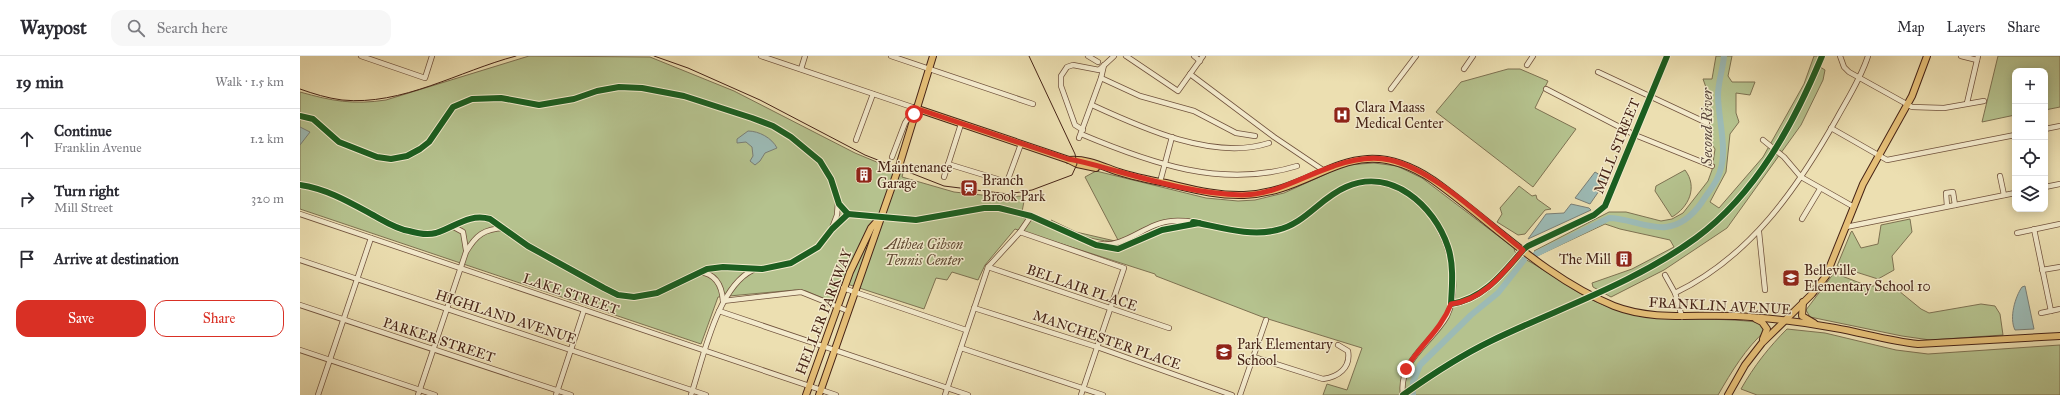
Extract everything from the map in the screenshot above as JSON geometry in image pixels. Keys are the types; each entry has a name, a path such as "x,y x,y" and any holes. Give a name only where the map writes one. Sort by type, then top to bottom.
{"main road":[{"name":"HELLER PARKWAY","path":"820,392 897,172 915,108 933,56"},
{"path":"1728,395 1745,364 1762,342 1803,302 1826,276 1863,184 1907,105 1927,56"},
{"name":"FRANKLIN AVENUE","path":"915,108 1077,164 1208,193 1244,195 1278,188 1345,162 1367,159 1386,160 1421,172 1448,191 1523,250 1571,283 1614,306 1646,314 1682,317 1751,317 1815,324 1918,344 2060,336"},
{"name":"HELLER PARKWAY","path":"806,395 843,288 871,228 880,218"},
{"path":"1803,302 1802,316 1815,324"},
{"path":"1751,317 1762,322 1767,329 1762,342"}],"street":[{"path":"361,56 425,78 432,56"},
{"path":"761,56 915,108"},
{"path":"801,69 805,56"},
{"path":"891,56 1032,104"},
{"path":"1088,56 1098,62"},
{"path":"1114,56 1100,70 1074,65 1068,67 1061,76 1061,86 1075,125 1081,134 1148,161 1227,176 1294,167"},
{"path":"1126,56 1178,91 1202,58 1194,56"},
{"path":"1391,89 1416,56"},
{"path":"1464,69 1473,56"},
{"path":"1527,65 1532,56"},
{"name":"MILL STREET","path":"1451,304 1460,303 1487,289 1523,250 1600,211 1606,203 1667,56"},
{"path":"1842,56 1845,68 1859,78 1907,105 1917,108 1937,109 1984,101"},
{"path":"1675,293 1713,270 1758,232 1801,177 1859,78 1868,56"},
{"path":"1961,56 1977,58 1967,104"},
{"path":"1081,134 1102,78 1104,65"},
{"path":"1598,72 1707,123"},
{"path":"1190,74 1274,137 1323,170"},
{"path":"1102,78 1140,96 1194,111 1236,133 1255,136"},
{"path":"300,116 313,119 339,142 377,157 391,159 407,156 420,149 429,142 453,107 472,99 501,98 539,104 574,99 597,91 619,87 642,88 684,96 729,109 772,126 791,137 820,161 830,179 838,201 848,214 916,220 984,208 1009,210 1031,216 1090,242 1108,248 1118,249 1162,230 1200,223 1249,232 1276,231 1302,219 1328,198 1346,187 1370,182 1389,184 1413,196 1432,217 1448,247 1451,259 1451,304 1439,327 1418,350 1406,369 1402,381 1403,395"},
{"path":"1546,89 1635,135 1712,166"},
{"path":"856,140 872,94"},
{"path":"1092,105 1131,123 1172,137 1228,148 1255,147 1269,142"},
{"name":"HELLER PARKWAY","path":"892,157 905,123 915,108"},
{"path":"944,177 961,124"},
{"path":"2048,128 2060,126"},
{"path":"1831,128 1879,156 1889,160 2012,136"},
{"path":"1160,182 1172,137"},
{"path":"1763,140 1784,157 1801,177 1854,208"},
{"path":"948,164 1003,182 1009,179 1021,144"},
{"path":"2000,176 2004,195"},
{"path":"2048,186 2060,184"},
{"path":"300,185 313,187 334,195 391,225 407,231 434,233 469,218 484,217 490,219 528,246 618,295 634,297 652,294 700,272 716,267 755,269 783,266 800,259 818,247 832,229 848,214"},
{"path":"1802,219 1820,189"},
{"path":"1947,206 1946,193 1953,192 1955,205"},
{"path":"1846,227 2012,194"},
{"path":"832,229 837,215 838,201"},
{"name":"LAKE STREET","path":"300,214 809,386 820,392 836,395"},
{"path":"945,395 988,267 1020,232 1031,216"},
{"path":"2017,233 2060,224"},
{"path":"419,392 466,252 466,243 463,232 452,226"},
{"path":"466,252 478,235 492,228 504,228"},
{"path":"2034,229 2051,311"},
{"path":"1020,232 1124,268 1081,395"},
{"path":"1758,232 1765,290"},
{"path":"318,395 371,238"},
{"name":"HIGHLAND AVENUE","path":"300,260 571,350 691,393 706,395"},
{"name":"BELLAIR PLACE","path":"988,267 1169,328"},
{"path":"2042,270 2060,267"},
{"path":"691,393 723,301 733,286 755,269"},
{"path":"700,272 716,279 722,291 723,301"},
{"path":"1665,275 1675,293 1682,317"},
{"path":"843,288 966,330"},
{"path":"723,301 801,292 848,311"},
{"name":"PARKER STREET","path":"300,305 556,393 571,395"},
{"name":"MANCHESTER PLACE","path":"974,308 1097,347 1232,395"},
{"path":"556,393 584,310"},
{"path":"2041,313 2060,310"},
{"path":"719,311 968,395"},
{"path":"1240,395 1266,320"},
{"path":"1254,357 1323,379 1335,377 1341,373 1348,362 1348,351 1338,345"},
{"path":"960,348 1103,395"},
{"path":"300,350 419,392 435,395"}],"green space":[{"name":"Branch Brook Park","path":"529,56 650,57 734,91 855,153 903,173 902,177 954,192 1000,197 1025,196 1021,217 1048,225 1092,246 1110,251 1120,251 1118,240 1085,177 1096,171 1206,198 1238,201 1255,200 1284,193 1346,165 1374,163 1397,166 1422,178 1514,248 1515,252 1521,257 1586,297 1597,302 1628,313 1647,316 1763,323 1766,330 1745,353 1718,395 1323,395 1327,384 1347,390 1362,348 1265,318 1156,276 1155,274 1015,229 985,265 978,280 952,272 947,280 936,278 924,309 841,282 833,302 806,291 795,290 718,297 701,344 300,209 300,92 322,98 353,102 386,100"},
{"path":"1716,56 1732,56 1728,76 1732,82 1755,82 1750,95 1736,93 1736,113 1739,122 1730,134 1726,172 1710,202 1719,208 1763,157 1804,84 1814,56 1820,56 1817,65 1825,70 1823,80 1801,125 1727,228 1664,270 1611,297 1593,287 1592,283 1632,269 1674,247 1670,240 1620,229 1605,224 1539,255 1534,251 1609,212 1626,212 1661,221 1672,219 1683,213 1708,181 1712,170 1715,149 1711,143 1705,139 1706,120 1702,115 1708,93 1703,79 1712,79"},
{"path":"1998,56 2060,56 2060,107 2048,109 2048,68 2012,68 2012,116 1982,122"},
{"path":"1508,69 1520,69 1548,81 1535,108 1576,129 1533,187 1436,112 1461,82"},
{"path":"1685,170 1691,183 1690,196 1683,208 1672,217 1655,191 1656,186"},
{"path":"1519,186 1532,196 1536,195 1537,199 1551,209 1545,210 1525,234 1518,235 1497,222 1502,214 1500,208"},
{"path":"1910,219 1912,232 1892,256 1894,270 1878,279 1837,266 1852,231 1861,248 1878,244 1881,225"},
{"path":"1051,220 1076,232 1115,241 1090,238 1070,232 1055,224"},
{"path":"1834,273 1868,286 1884,286 1899,291 1921,309 1929,313 1981,304 1995,306 2000,314 2003,335 1930,340 1902,336 1810,317 1806,310"},
{"path":"1787,329 1825,333 1896,350 1928,354 2060,345 2060,395 1757,395 1741,389 1762,357"}],"water":[{"path":"300,127 310,132 300,145"},
{"path":"748,131 756,132 765,136 775,144 777,148 765,153 760,161 755,165 750,161 753,156 752,147 746,142 737,143 737,139"},
{"path":"1595,172 1605,178 1599,191 1590,204 1575,198"},
{"path":"1571,204 1589,208 1591,210 1528,239 1546,214 1564,213"},
{"path":"2025,286 2034,329 2015,330 2013,325 2013,314 2015,302 2019,291"}],"waterway":[{"name":"Second River","path":"1536,254 1609,218 1666,227 1682,222 1695,211 1714,185 1721,169 1723,159 1718,95 1724,56"},
{"name":"Second River","path":"1413,395 1413,382 1420,365 1471,315 1498,293 1524,260"}],"tram line":[{"path":"300,89 321,96 342,100 386,98 430,86 495,62 516,56"},
{"path":"654,56 688,68 760,100 865,155 944,186 1008,194 1032,190 1072,175 1077,164 1075,154 1029,56"}],"cycle path":[{"path":"1193,222 1246,232 1267,232 1287,227 1296,222 1328,198 1346,187 1363,182 1379,182 1394,186 1409,194 1421,204 1432,217 1441,232 1450,254 1452,276 1451,304 1463,301 1473,297 1492,284 1528,246 1594,215 1605,206 1667,56"},
{"path":"1403,395 1446,366 1479,347 1647,269 1696,238 1737,200 1755,179 1771,156 1799,107 1822,56"},
{"path":"300,116 313,119 339,142 377,157 391,159 407,156 420,149 429,142 453,107 472,99 501,98 539,105 574,99 597,91 619,87 642,88 684,96 752,118 773,126 791,137 820,161 831,179 839,204 848,214"},
{"path":"300,185 329,193 395,227 426,234 436,233 469,219 490,219 528,246 604,288 618,295 634,297 657,293 707,269 723,267 762,269 791,263 818,247 832,229 848,214 916,220 984,208 999,208 1031,216 1096,245 1118,249 1162,230 1199,223"}],"place":[{"name":"Clara Maass Medical Center","path":"1342,115"},
{"name":"Maintenance Garage","path":"864,175"},
{"name":"Branch Brook Park","path":"969,188"},
{"name":"The Mill","path":"1624,259"},
{"name":"Belleville Elementary School 10","path":"1791,278"},
{"name":"Park Elementary School","path":"1224,352"}],"route":[{"path":"914,114 915,108 1000,138 1069,160 1077,160 1118,172 1208,193 1244,195 1266,192 1302,180 1318,172 1345,162 1367,159 1391,160 1421,172 1448,191 1523,250 1487,289 1460,303 1451,304 1447,315 1439,327 1418,350 1406,369"}],"park label":[{"name":"Althea Gibson Tennis Center","path":"924,252"}]}
